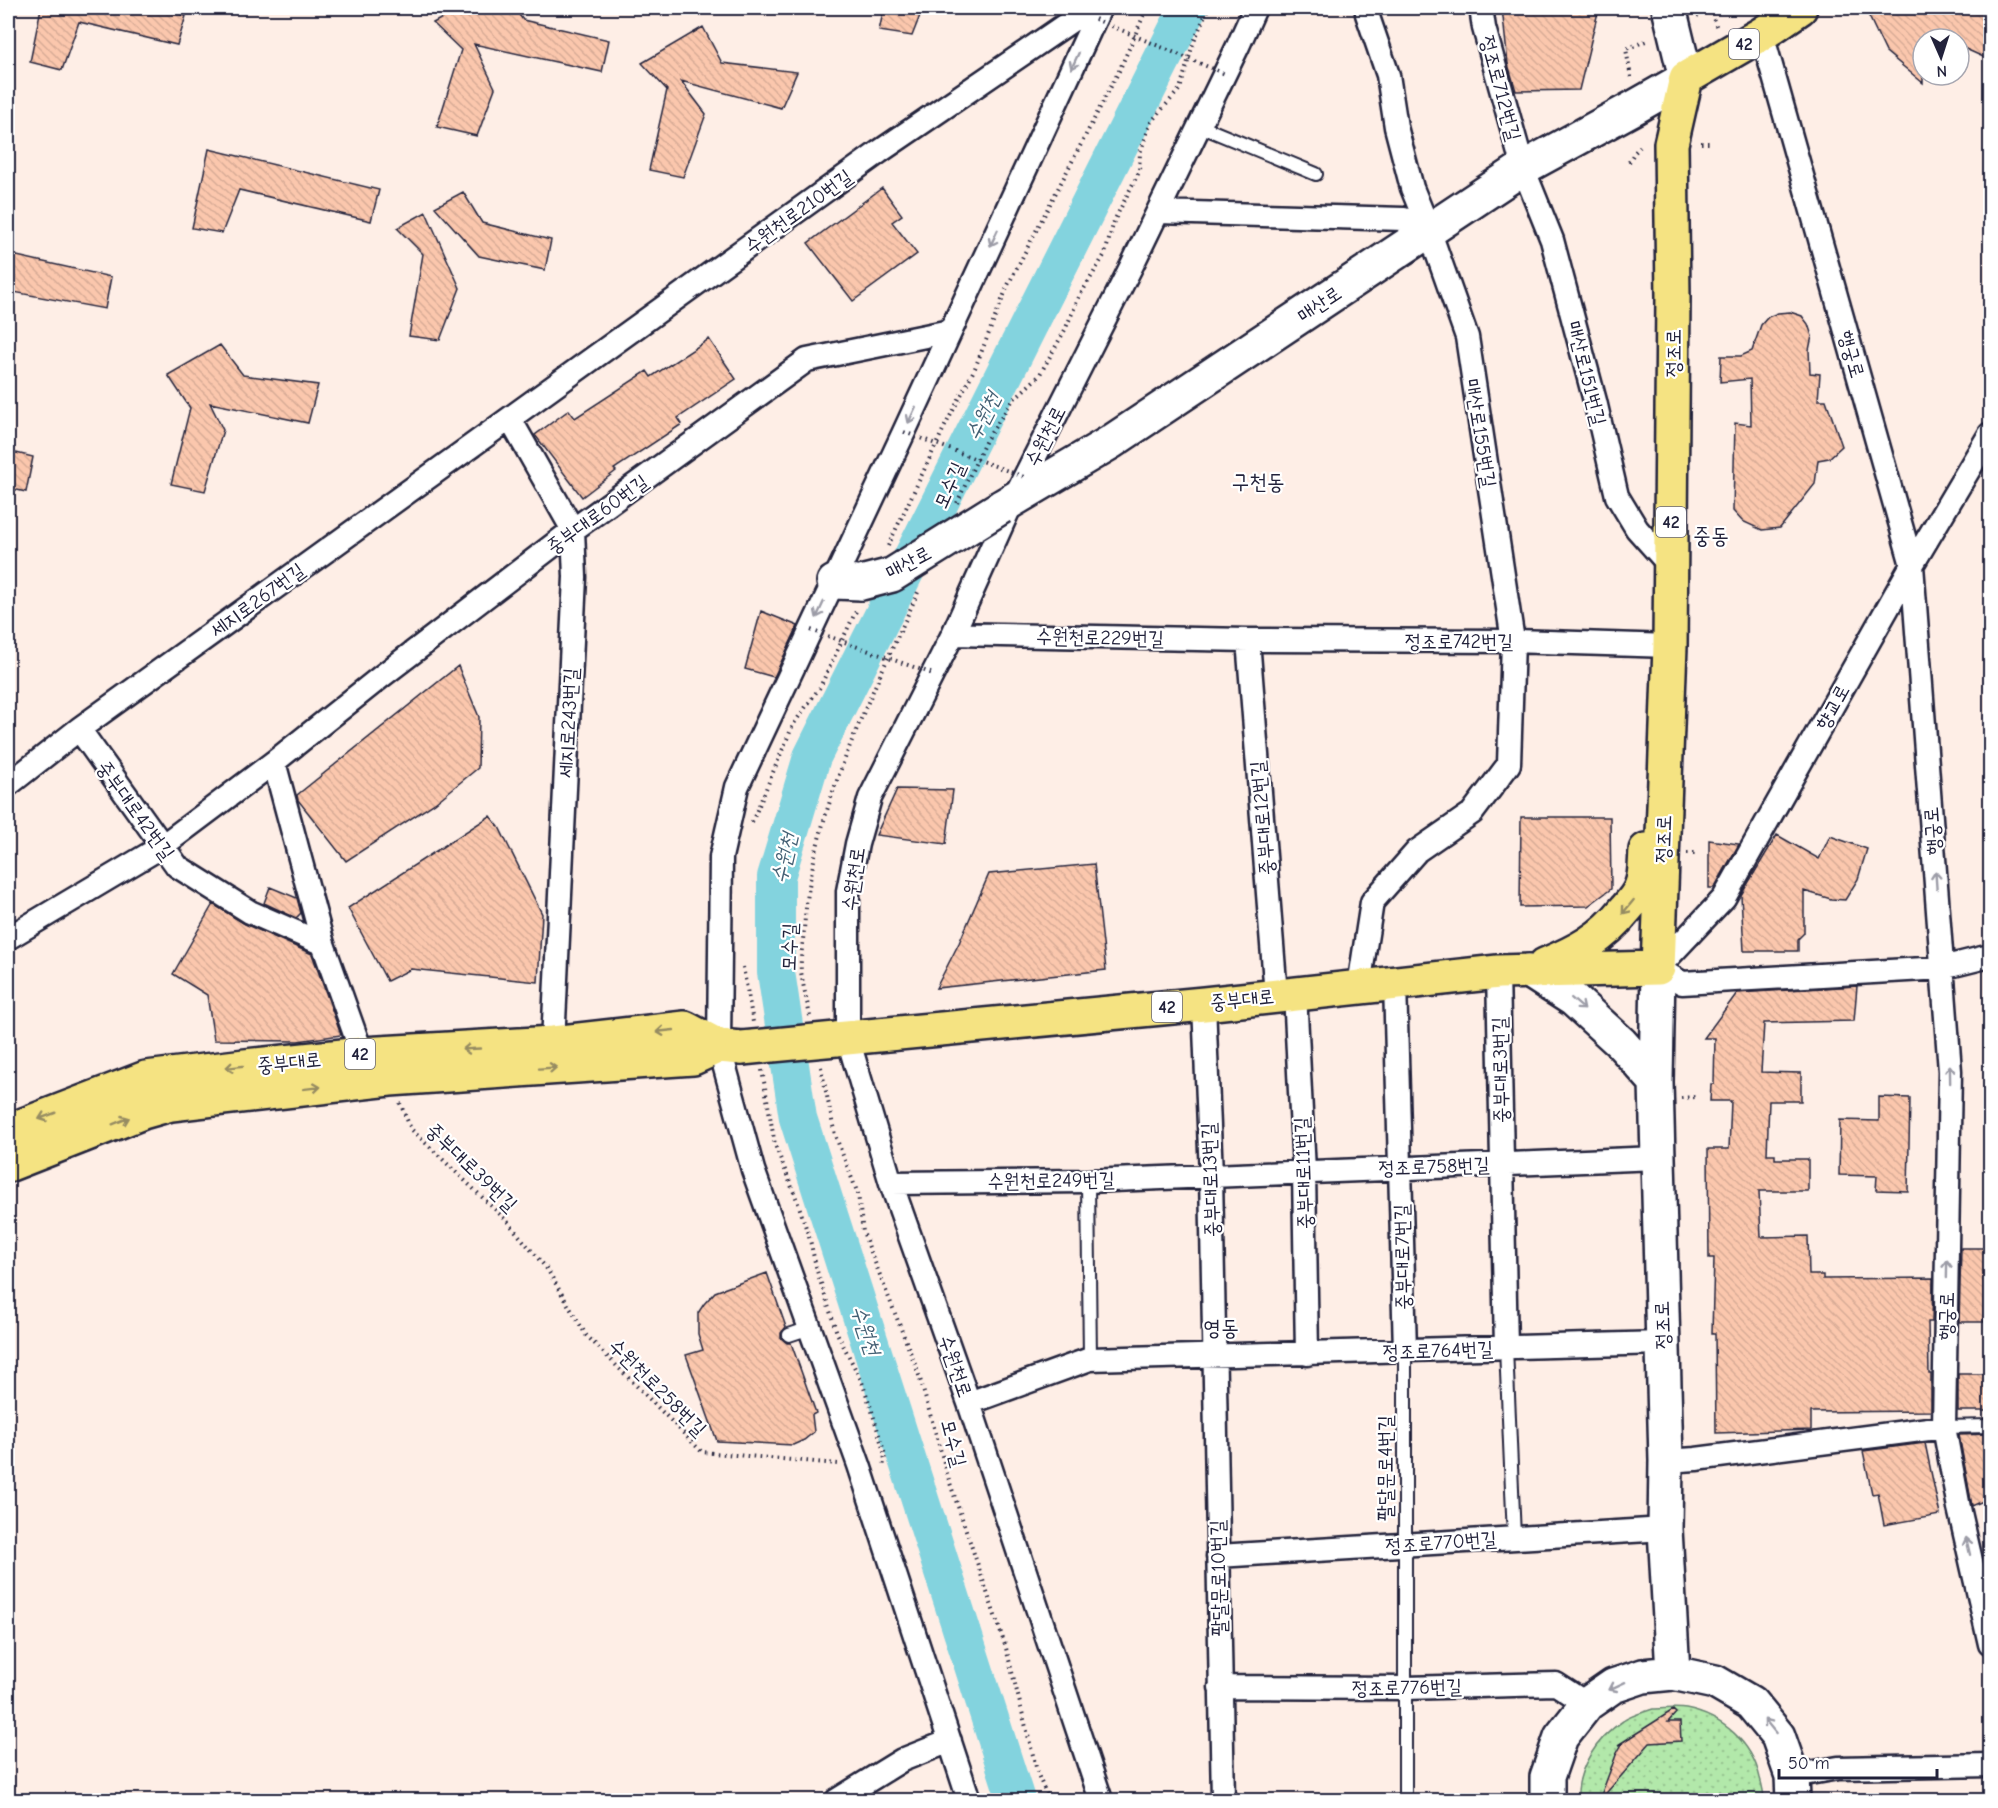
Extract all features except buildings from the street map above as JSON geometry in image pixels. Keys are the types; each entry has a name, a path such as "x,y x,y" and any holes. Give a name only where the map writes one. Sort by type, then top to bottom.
{"main road":[{"name":"매산로","path":"1686,78 1762,34 1800,8"},
{"name":"정조로","path":"1658,968 1670,646 1673,297 1671,144 1686,78"},
{"path":"1514,972 1566,956 1597,939 1630,904 1642,885 1644,876 1646,826 1664,796"},
{"name":"중부대로","path":"8,1165 143,1112 171,1104 390,1078 693,1058 744,1046 1204,1004 1395,982 1514,972 1658,968"},
{"name":"중부대로","path":"8,1131 146,1078 362,1054 553,1043 686,1028 744,1046"}],"street":[{"name":"수원천로","path":"1101,1800 969,1403 891,1183 829,1040 848,891 857,844 870,798 953,634 1013,495 1158,212 1255,8"},
{"name":"정조로712번길","path":"1481,8 1484,27 1523,168"},
{"name":"매산로155번길","path":"1359,986 1372,902 1417,851 1472,813 1509,764 1513,641 1467,337 1412,188 1396,127 1388,75 1363,10"},
{"path":"969,1800 860,1465 799,1331 753,1170 744,1046 721,857 737,787 811,630 852,589 904,432 1095,11"},
{"name":"수원천로210번길","path":"510,418 879,152 1095,11"},
{"name":"정조로","path":"1682,12 1686,78"},
{"name":"행궁로","path":"1762,34 1912,565 1950,1071 1944,1427 1959,1508 1990,1639"},
{"name":"매산로","path":"852,589 892,575 1013,495 1111,442 1523,168 1686,78"},
{"name":"매산로151번길","path":"1523,168 1552,240 1595,400 1617,496 1637,529 1671,567"},
{"path":"1158,212 1404,219 1429,230"},
{"name":"중부대로60번길","path":"8,938 161,846 274,762 573,530 807,360 950,331"},
{"name":"세지로243번길","path":"510,418 573,530 575,577 553,1043"},
{"name":"세지로267번길","path":"8,785 78,729 510,418"},
{"name":"향교로","path":"1658,968 1724,898 1912,565 1990,434"},
{"name":"수원천로229번길","path":"953,634 1248,640"},
{"name":"정조로742번길","path":"1248,640 1513,641 1670,646"},
{"name":"중부대로12번길","path":"1248,640 1286,994"},
{"name":"중부대로42번길","path":"78,729 177,866 250,912 323,945"},
{"path":"274,762 323,945 362,1054"},
{"path":"1658,968 1682,983 1942,968 1990,956"},
{"name":"정조로","path":"1658,968 1669,1090 1657,1158 1666,1461 1665,1529 1673,1673"},
{"path":"1514,972 1574,1000 1669,1090"},
{"name":"중부대로3번길","path":"1506,1348 1502,1163 1514,972"},
{"name":"중부대로7번길","path":"1395,982 1405,1351"},
{"name":"중부대로11번길","path":"1286,994 1304,1171 1307,1354"},
{"name":"중부대로13번길","path":"1204,1004 1211,1174 1214,1356"},
{"name":"정조로758번길","path":"1211,1174 1657,1158"},
{"name":"수원천로249번길","path":"891,1183 1088,1181 1211,1174"},
{"name":"정조로764번길","path":"969,1403 1090,1359 1662,1344"},
{"name":"팔달문로10번길","path":"1214,1356 1222,1800"},
{"path":"1666,1461 1944,1427"},
{"name":"정조로770번길","path":"1218,1556 1665,1529"},
{"path":"1547,1800 1547,1777 1561,1737 1587,1704 1613,1686 1642,1676 1673,1673 1715,1682 1751,1703 1778,1736 1792,1788 1838,1768 1990,1765"},
{"name":"정조로776번길","path":"1220,1687 1405,1688 1556,1684 1587,1704"},
{"path":"837,1800 902,1760 950,1741"}],"lane":[{"path":"1200,126 1316,174"},
{"path":"1088,1181 1090,1359"},
{"path":"1506,1348 1514,1537"},
{"name":"팔달문로4번길","path":"1405,1351 1405,1800"},
{"path":"1944,1427 1990,1426"}],"path":[{"path":"887,547 975,368 1008,285 1119,71 1147,8"},
{"name":"모수길","path":"957,503 986,440 1013,400 1039,376 1065,330 1079,297 1105,254 1114,221 1139,172 1140,153 1151,122 1180,89 1208,8"},
{"path":"1682,12 1709,8 1717,28"},
{"path":"1095,11 1225,74"},
{"path":"1631,76 1626,49 1648,40"},
{"path":"1701,143 1708,143"},
{"path":"1634,153 1635,146"},
{"path":"1629,162 1640,147"},
{"path":"904,432 1013,495"},
{"name":"모수길","path":"920,588 844,762 823,820 814,852 805,905 801,968 829,1040 835,1135 858,1194 863,1232 918,1372 949,1480 1006,1648 1038,1775 1049,1800"},
{"path":"750,826 793,725 820,687 852,589"},
{"path":"811,630 933,674"},
{"path":"1687,853 1698,853"},
{"path":"741,958 744,1046 775,1145 804,1220 817,1271 837,1333 862,1382 872,1411 885,1455 883,1470"},
{"name":"중부대로39번길","path":"390,1078 411,1129 507,1221 547,1269"},
{"path":"1669,1090 1695,1097"},
{"name":"수원천로258번길","path":"547,1269 586,1335 702,1452 860,1465"}],"green space":[{"path":"1682,1708 1699,1712 1723,1724 1734,1733 1743,1742 1756,1765 1764,1800 1578,1800 1581,1777 1597,1745 1626,1719 1653,1709"}],"water":[{"path":"979,1649 999,1727 1013,1764 1031,1800 1007,1800 990,1759 960,1658"}],"waterway":[{"name":"수원천","path":"1016,1800 798,1118 776,972 776,877 812,757 1188,8"}],"district":[{"name":"구천동","path":"1258,481"},
{"name":"중동","path":"1711,535"},
{"name":"영동","path":"1221,1327"}]}
